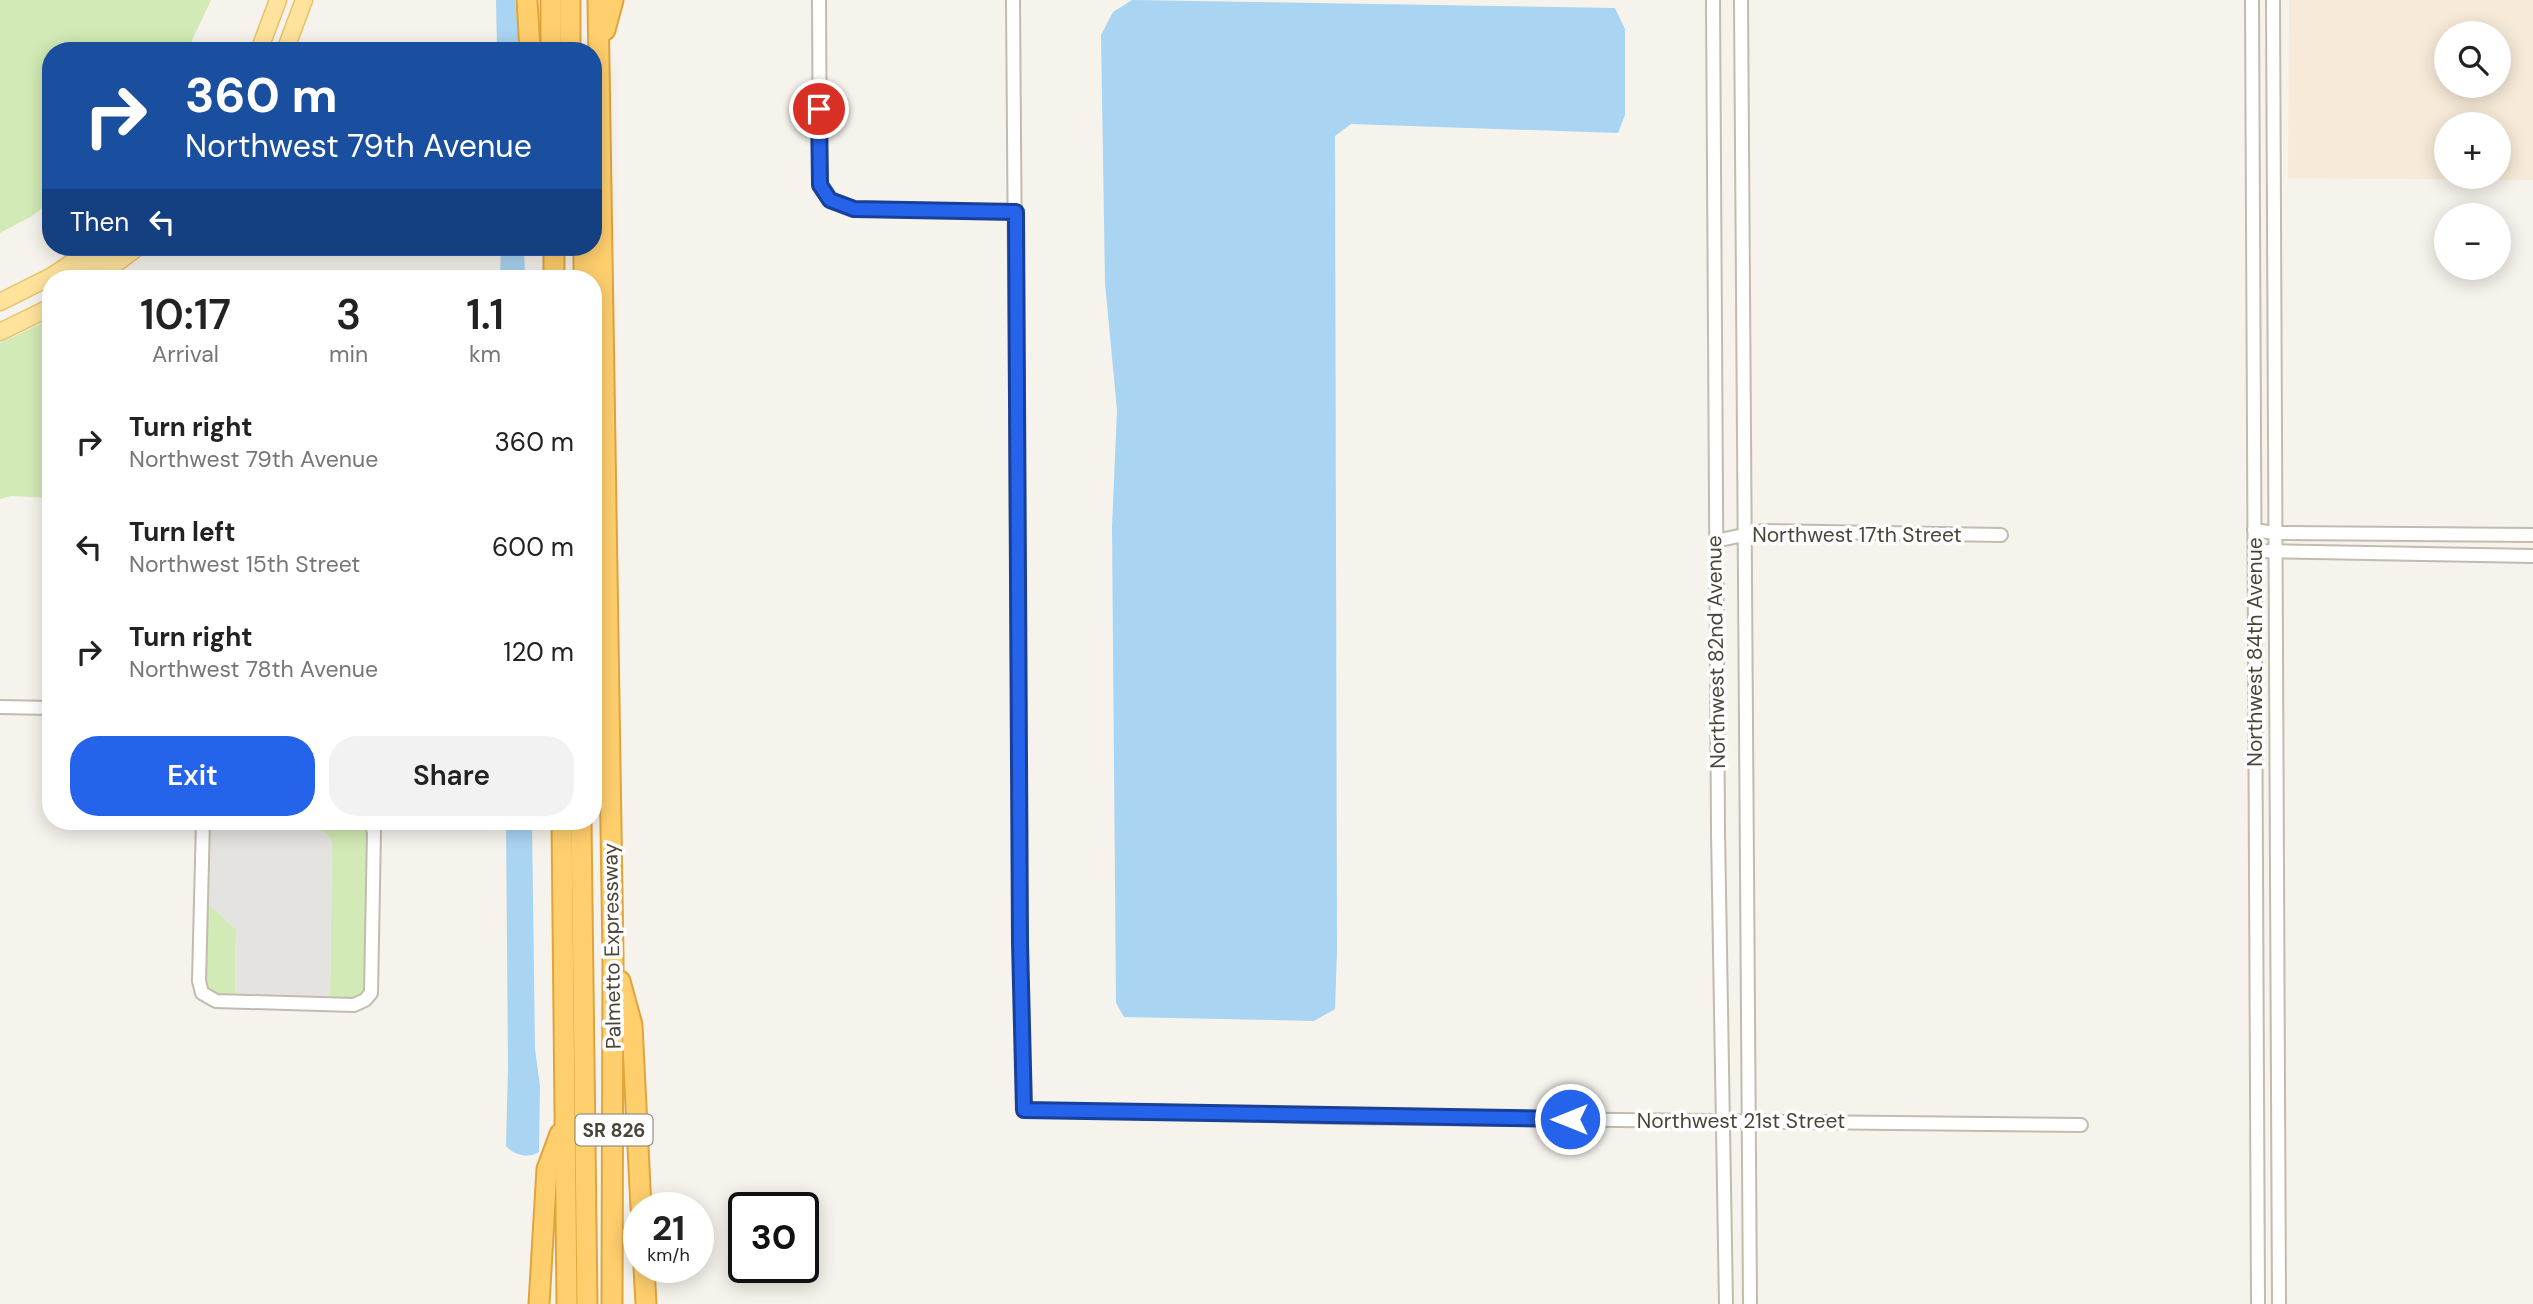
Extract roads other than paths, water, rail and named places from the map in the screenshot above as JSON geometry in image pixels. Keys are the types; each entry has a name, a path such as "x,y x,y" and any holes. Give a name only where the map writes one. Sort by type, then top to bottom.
{"highway":[{"path":"527,0 529,42"},
{"path":"551,0 551,42"},
{"path":"570,0 570,42"},
{"path":"580,0 588,42"},
{"name":"Palmetto Expressway","path":"591,42 598,0"},
{"path":"594,42 613,0"},
{"name":"Palmetto Expressway","path":"602,524 613,957 612,1304"},
{"name":"SR 826","path":"562,830 567,1304"},
{"path":"581,830 587,1304"},
{"path":"593,830 598,1304"},
{"path":"613,957 632,1025 640,1192"},
{"path":"539,1304 547,1169 564,1124"},
{"path":"645,1283 646,1304"}],"main road":[{"path":"262,42 278,0"},
{"path":"288,42 304,0"},
{"path":"101,267 121,256"},
{"path":"0,302 42,281"},
{"path":"0,310 42,291"},
{"path":"0,332 42,311"}],"street":[{"path":"819,0 820,185 830,200 854,209 1016,212 1013,0"},
{"name":"Northwest 82nd Avenue","path":"1713,0 1715,541 1721,1121 1726,1304"},
{"name":"Northwest 82nd Avenue","path":"1741,0 1750,1304"},
{"name":"Northwest 84th Avenue","path":"2252,0 2258,1304"},
{"name":"Northwest 84th Avenue","path":"2273,0 2279,1304"},
{"path":"2252,70 2273,70"},
{"name":"Northwest 21st Street","path":"1016,212 1020,943 1024,1110 1320,1117 2081,1125"},
{"path":"2254,530 2275,533 2533,535"},
{"name":"Northwest 17th Street","path":"1715,541 1763,531 2001,535"},
{"path":"2255,551 2533,556"},
{"path":"0,707 42,708"},
{"path":"202,830 199,981 202,993 216,1001 354,1005 365,1000 370,993 374,830"}],"water":[{"path":"496,0 515,0 519,42 497,42"},
{"path":"1132,0 1615,8 1625,29 1625,115 1618,133 1351,124 1335,136 1337,952 1335,1009 1314,1021 1124,1017 1116,1003 1112,527 1117,410 1105,283 1101,35 1113,12"},
{"path":"501,256 524,256 525,270 500,270"},
{"path":"506,830 532,830 535,1049 540,1086 539,1152 526,1156 517,1154 506,1146"}]}
